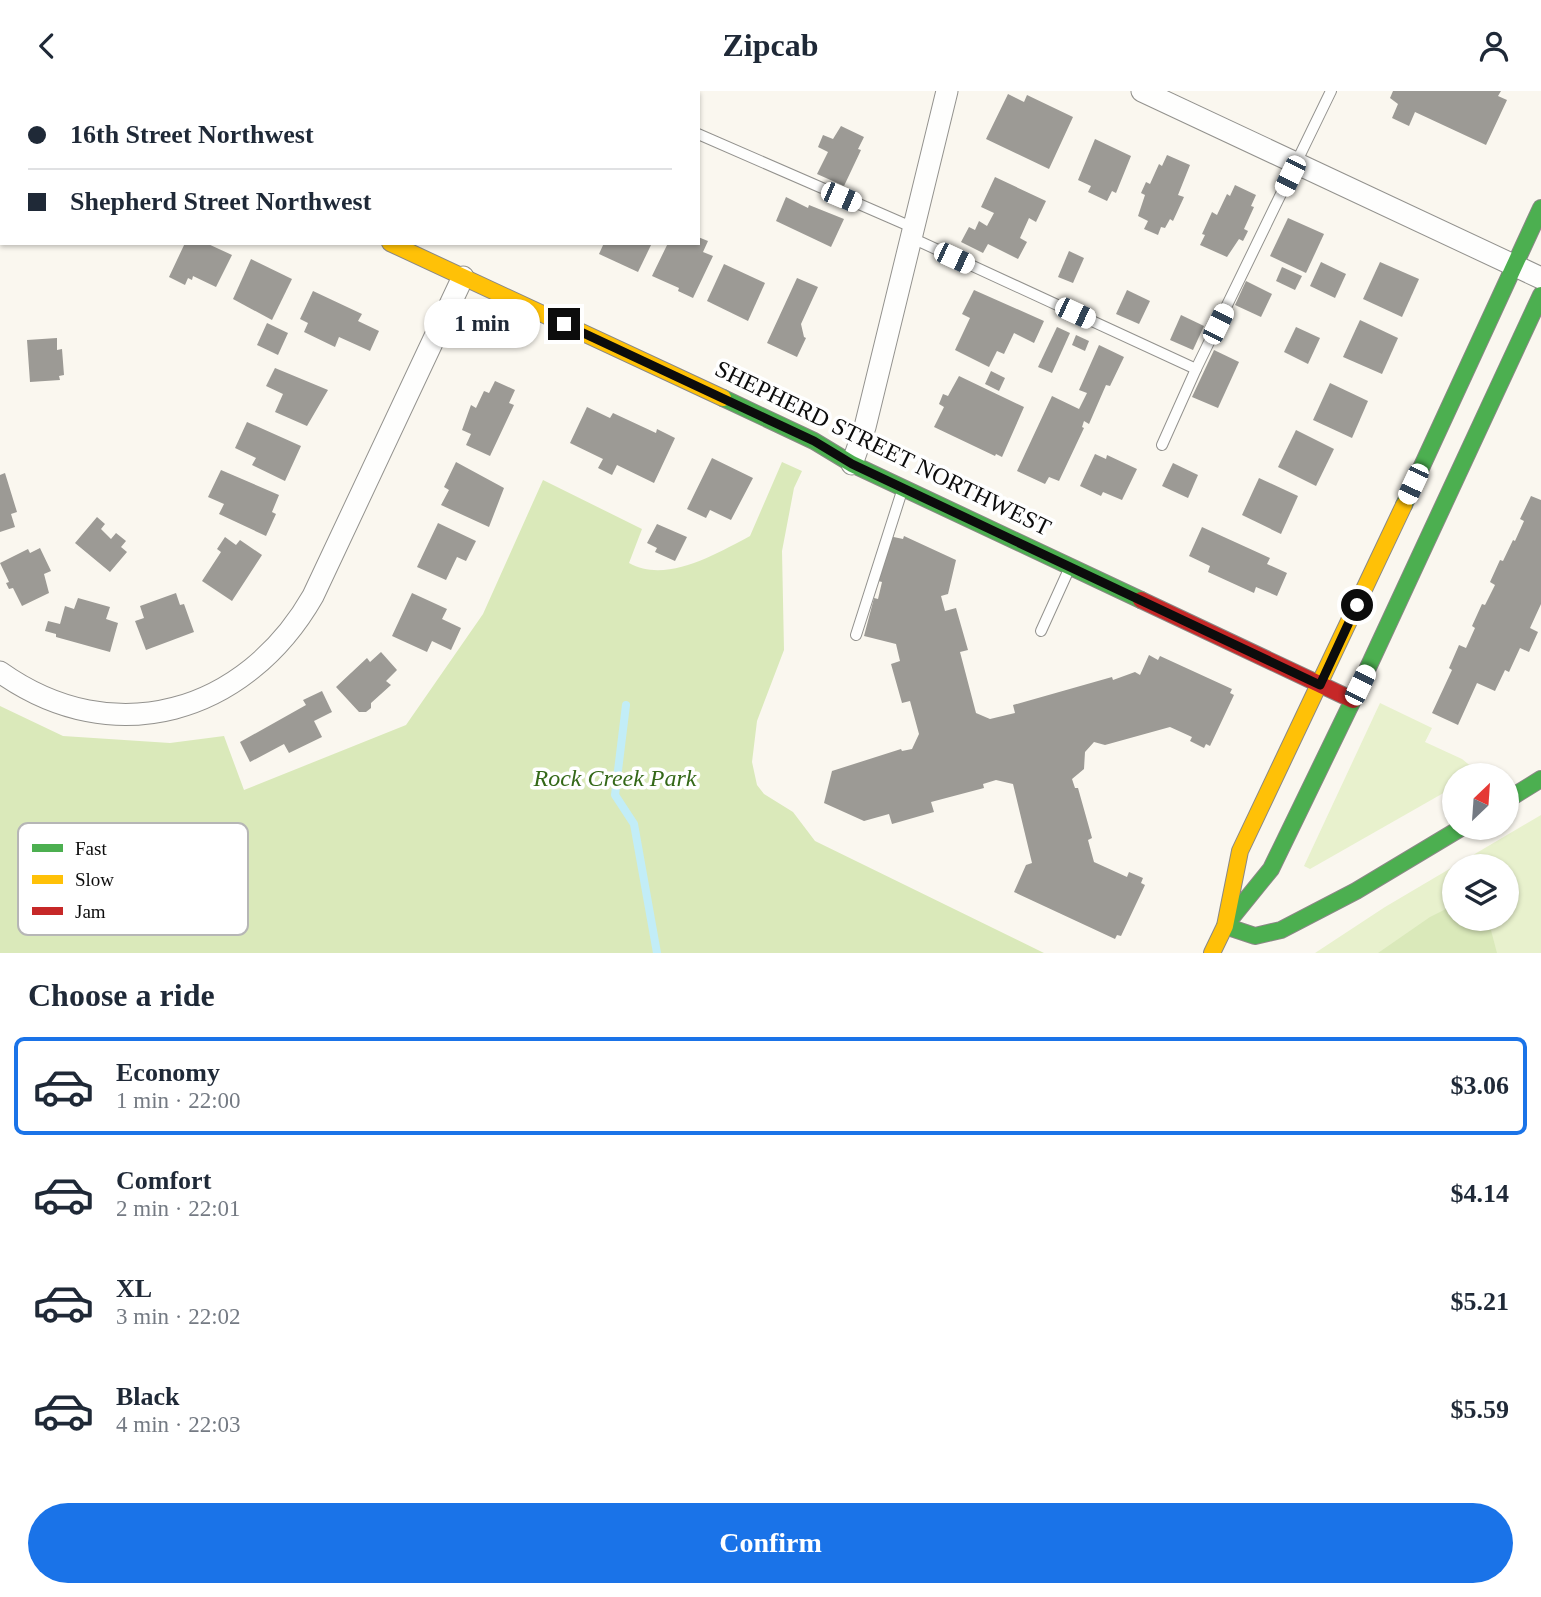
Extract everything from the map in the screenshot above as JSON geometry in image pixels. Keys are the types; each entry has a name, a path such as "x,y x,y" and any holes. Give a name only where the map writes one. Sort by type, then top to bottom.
{"main road":[{"path":"1225,926 1240,851 1541,208"},
{"name":"SHEPHERD STREET NORTHWEST","path":"394,245 814,441 852,464 1353,700"},
{"path":"1212,953 1225,926 1272,869 1541,295"},
{"path":"1519,793 1541,779"},
{"path":"1225,926 1255,936 1281,930 1356,891 1442,839"}],"street":[{"path":"852,464 865,427 947,91"},
{"path":"1142,91 1541,278"},
{"path":"0,672 32,692 65,706 101,714 137,715 155,714 194,703 230,685 263,660 291,630 313,596 463,277"}],"lane":[{"path":"1162,445 1331,91"},
{"path":"700,135 913,233 1196,369"},
{"path":"856,635 903,488"},
{"path":"1041,631 1070,567"}],"green space":[{"name":"Rock Creek Park","path":"782,462 802,471 794,488 782,551 784,650 757,721 752,762 757,785 764,794 793,812 815,841 1044,953 0,953 0,706 63,736 170,743 224,736 244,790 406,725 483,614 543,480 642,529 629,563 643,569 659,570 691,564 750,536"},
{"path":"1380,703 1432,728 1425,742 1467,763 1442,763 1442,794 1310,869 1304,866"},
{"path":"1541,815 1541,953 1315,953 1442,873 1442,931 1519,931 1519,854 1475,854 1499,840 1519,840 1519,828"},
{"path":"1442,911 1442,931 1491,931 1497,953 1378,953"}],"building":[{"path":"1393,91 1501,91 1498,96 1507,100 1486,145 1415,112 1409,126 1392,118 1398,104 1390,98"},
{"path":"1008,94 1024,102 1027,95 1073,117 1049,169 986,139"},
{"path":"841,126 864,137 858,149 861,150 844,186 817,174 828,152 818,147 823,135 833,139"},
{"path":"1095,139 1131,156 1116,193 1112,191 1107,201 1088,192 1091,186 1078,180"},
{"path":"1167,155 1190,165 1178,195 1184,197 1173,221 1170,219 1165,228 1161,227 1158,235 1144,229 1148,221 1138,216 1145,195 1141,193 1146,182 1150,184 1159,164 1162,166"},
{"path":"995,177 1046,201 1036,222 1029,218 1020,238 1027,242 1018,259 988,244 983,253 961,242 969,227 975,230 979,221 987,226 994,213 981,207"},
{"path":"1235,185 1256,195 1251,206 1254,207 1244,229 1248,231 1243,241 1239,239 1227,257 1200,245 1212,212 1217,215 1227,194 1230,196"},
{"path":"786,197 808,208 809,205 844,219 831,247 776,221"},
{"path":"1288,218 1324,234 1306,273 1270,256"},
{"path":"700,238 708,241 703,252 713,256 693,298 678,291 679,288 652,276 667,245 700,245"},
{"path":"184,245 210,245 232,255 216,287 193,276 192,280 188,278 185,285 169,277"},
{"path":"603,245 651,245 638,272 599,254"},
{"path":"1069,251 1084,258 1073,283 1058,277"},
{"path":"251,259 292,279 272,320 233,299"},
{"path":"1321,262 1346,274 1335,298 1310,286"},
{"path":"1380,262 1419,279 1402,317 1363,299"},
{"path":"724,264 765,283 748,321 707,301"},
{"path":"1282,267 1302,276 1295,290 1276,281"},
{"path":"797,278 818,287 801,324 806,338 797,357 767,343"},
{"path":"1246,281 1272,294 1261,317 1235,305"},
{"path":"974,290 1044,321 1034,343 1014,333 1004,354 997,351 989,367 955,350 970,318 962,314"},
{"path":"1127,290 1150,301 1139,324 1116,314"},
{"path":"313,291 362,314 358,321 379,331 370,351 339,337 335,347 304,332 308,323 300,319"},
{"path":"1181,315 1204,326 1193,350 1170,340"},
{"path":"1360,320 1398,338 1382,374 1343,357"},
{"path":"267,323 288,333 278,355 257,345"},
{"path":"1057,327 1070,333 1052,373 1038,367"},
{"path":"1296,327 1320,338 1308,364 1284,352"},
{"path":"1076,335 1089,341 1085,351 1072,345"},
{"path":"57,338 57,350 62,349 64,375 59,376 60,380 30,382 27,340"},
{"path":"1099,345 1124,357 1110,386 1106,385 1089,424 1084,421 1084,428 1059,481 1049,477 1045,484 1017,471 1052,396 1079,409 1087,393 1079,390"},
{"path":"1214,350 1239,362 1218,408 1192,397"},
{"path":"275,368 328,390 307,426 275,412 283,394 266,386"},
{"path":"991,371 1005,378 999,391 985,384"},
{"path":"959,376 1024,407 1002,457 934,427 944,407 939,404 943,394 948,396"},
{"path":"495,381 515,390 509,403 514,405 490,456 466,445 471,434 462,430 471,405 476,408 484,391 489,393"},
{"path":"1330,383 1368,401 1352,438 1313,420"},
{"path":"587,407 610,418 613,413 656,433 657,429 675,438 654,483 617,465 612,475 598,468 603,459 570,443"},
{"path":"247,422 301,446 285,481 252,465 256,458 235,448"},
{"path":"1296,430 1334,449 1316,486 1278,467"},
{"path":"1095,454 1106,459 1107,455 1137,469 1122,500 1103,492 1101,496 1080,486"},
{"path":"712,458 753,478 731,520 710,510 706,518 687,509"},
{"path":"456,462 504,488 489,527 441,505 449,490 444,487"},
{"path":"1173,463 1198,475 1188,498 1162,486"},
{"path":"221,470 279,495 272,512 276,514 266,536 219,514 224,504 208,497"},
{"path":"5,473 17,512 11,514 15,527 0,532 0,475"},
{"path":"1259,478 1298,496 1281,534 1242,515"},
{"path":"1531,496 1541,500 1541,604 1530,628 1538,632 1529,652 1520,648 1509,672 1505,670 1495,691 1477,683 1458,725 1432,713 1452,670 1449,668 1459,645 1466,648 1482,604 1485,605 1495,585 1490,582 1500,560 1503,561 1513,540 1515,541 1524,521 1520,519"},
{"path":"97,517 105,524 101,529 111,539 116,533 126,541 121,547 127,552 110,572 75,543"},
{"path":"438,523 476,541 466,561 457,557 446,580 417,567"},
{"path":"657,524 687,537 675,561 655,552 657,548 647,543"},
{"path":"1202,527 1270,558 1267,564 1287,573 1277,596 1256,587 1254,593 1208,572 1210,566 1189,556"},
{"path":"889,536 903,539 904,536 956,560 948,594 941,596 945,611 956,608 968,650 960,652 976,713 990,719 1015,713 1013,705 1112,677 1113,680 1135,672 1140,675 1149,655 1158,660 1160,656 1232,689 1230,693 1234,695 1210,746 1206,744 1204,748 1190,741 1192,737 1170,727 1105,745 1094,742 1085,752 1084,769 1072,779 1075,788 1078,788 1092,838 1088,840 1094,862 1127,877 1129,872 1143,878 1141,883 1145,885 1121,936 1117,935 1115,939 1014,892 1026,865 1032,863 1013,784 996,780 983,784 984,788 931,802 934,812 892,824 889,814 864,821 824,803 832,771 901,749 912,749 919,734 910,701 902,703 891,664 900,661 896,644 864,636 874,598 878,599 882,582 878,581"},
{"path":"225,537 236,545 240,540 262,555 232,601 202,581 221,552 217,549"},
{"path":"40,548 51,571 44,574 49,593 22,606 13,588 9,589 6,583 9,582 0,563 28,549 30,553"},
{"path":"176,593 180,605 184,604 194,632 146,650 135,621 144,618 140,606"},
{"path":"412,593 447,609 442,619 461,628 451,650 432,641 427,652 392,636"},
{"path":"78,598 110,607 106,619 118,623 110,652 56,637 56,634 45,631 48,621 60,624 65,606 74,609"},
{"path":"381,652 397,670 386,681 391,685 371,703 371,708 366,712 359,712 336,687 367,658 370,662"},
{"path":"322,691 332,712 314,721 322,737 289,753 284,744 250,762 240,742 306,705 303,700"}],"waterway":[{"path":"626,705 615,795 634,824 657,953"}],"traffic: fast":[{"path":"1404,505 1541,208"},
{"path":"1228,922 1271,869 1353,700 1541,295"},
{"path":"723,398 814,441 852,464 1141,600"},
{"path":"1519,793 1541,779"},
{"path":"1225,926 1255,936 1281,930 1356,891 1442,839"}],"traffic: slow":[{"path":"394,245 723,398"},
{"path":"1212,953 1225,926 1240,851 1404,505"}],"traffic: jam":[{"path":"1141,600 1353,700"}],"route":[{"path":"564,324 814,441 852,464 1320,685 1357,605"}]}
